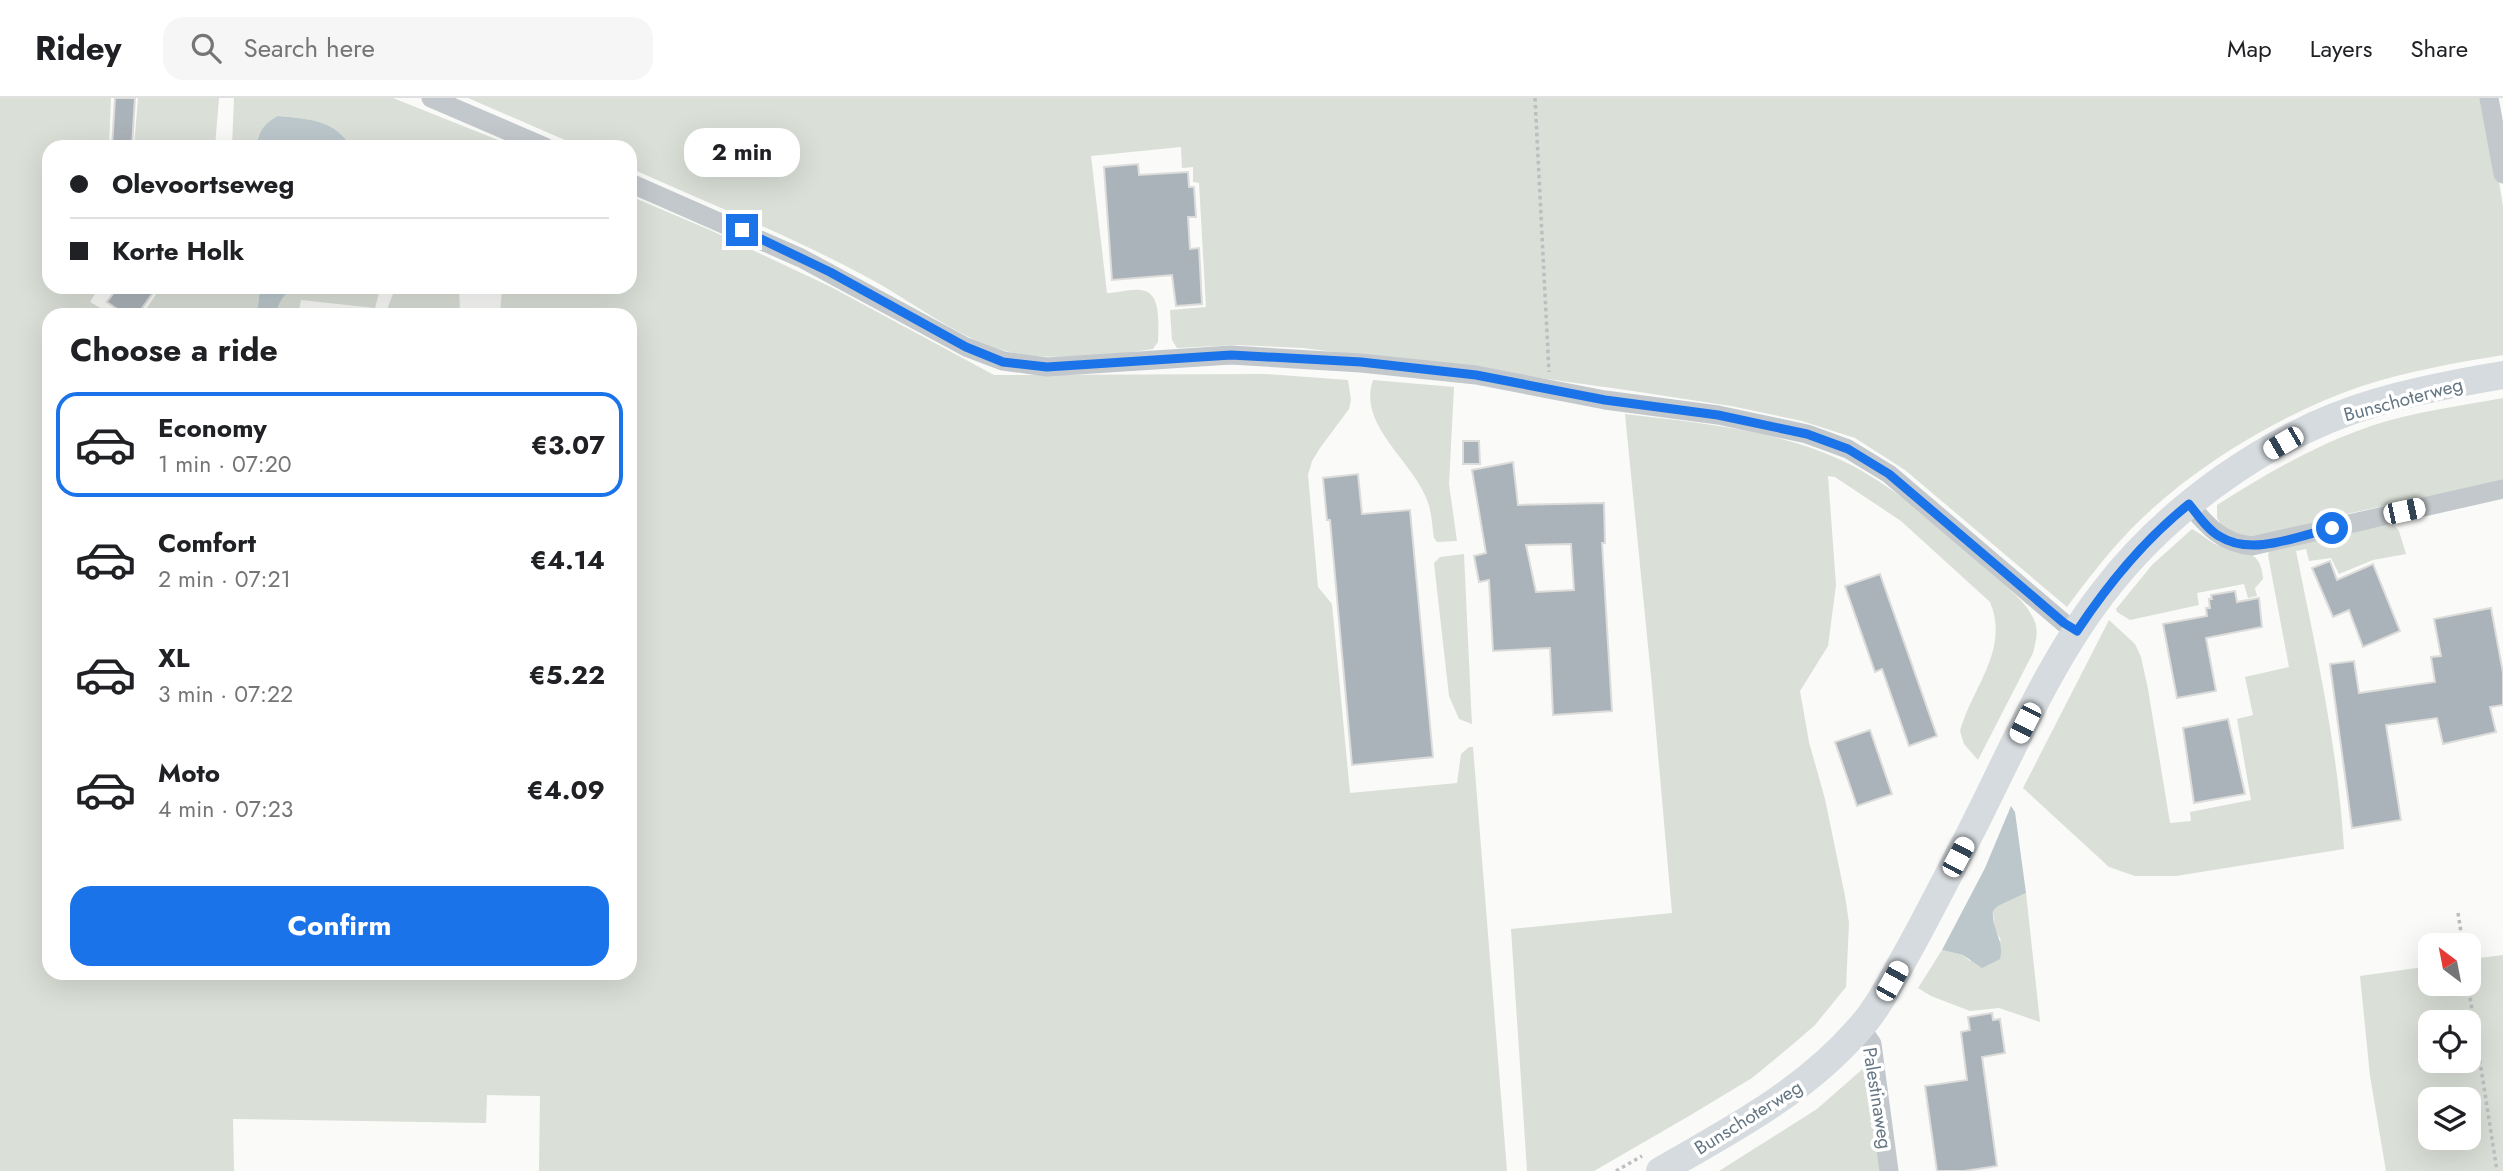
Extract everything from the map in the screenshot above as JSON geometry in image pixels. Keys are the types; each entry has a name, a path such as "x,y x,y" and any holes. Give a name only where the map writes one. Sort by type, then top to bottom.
{"main road":[{"name":"Bunschoterweg","path":"1660,1171 1782,1099 1815,1073 1861,1028 1884,995 1921,929 2036,702 2077,631 2120,571 2168,521 2265,453 2300,433 2341,415 2387,399 2503,375"}],"street":[{"path":"431,98 529,140"},
{"path":"2489,98 2503,174"},
{"path":"637,186 802,258 966,347 1003,362 1047,367 1231,355 1276,356 1429,369 1605,400 1748,420 1807,434 1848,449 1889,474 2064,623 2077,631"},
{"path":"2189,504 2217,535 2228,541 2252,546 2503,489"},
{"name":"Palestinaweg","path":"1861,1028 1872,1044 1889,1171"}],"path":[{"path":"1535,98 1550,389"},
{"path":"2458,914 2460,933"},
{"path":"2471,996 2497,1171"}],"shaded area":[{"path":"0,98 111,98 109,140 42,140 42,294 95,294 90,302 101,308 42,308 42,980 637,980 637,308 500,308 502,294 637,294 637,199 831,287 994,375 1266,374 1348,380 1351,400 1349,409 1320,448 1308,475 1318,587 1332,604 1350,793 1457,783 1461,754 1473,747 1507,1171 539,1171 540,1096 487,1095 486,1123 233,1119 234,1171 0,1171"},
{"path":"138,98 219,98 216,140 135,140"},
{"path":"234,98 393,98 498,140 346,140 337,131 320,122 279,116 257,140 232,140"},
{"path":"468,98 2485,98 2503,206 2503,355 2432,368 2362,386 2300,411 2269,427 2209,464 2155,506 2114,548 2067,607 1905,470 1855,438 1802,421 1731,406 1626,390 1303,348 1236,345 1177,348 1172,340 1170,310 1206,307 1199,183 1193,182 1193,167 1182,168 1181,147 1091,156 1107,293 1136,290 1150,294 1157,306 1158,342 1153,349 1047,357 1014,353 975,340 835,260 637,171 637,140 565,140"},
{"path":"278,116 320,122 337,131 346,140 257,140 269,122"},
{"path":"156,294 259,294 258,308 147,308"},
{"path":"259,294 286,294 278,308 258,308"},
{"path":"286,294 379,294 375,308 301,300 299,308 278,308"},
{"path":"393,294 459,294 460,308 388,307"},
{"path":"1373,380 1454,387 1449,484 1457,541 1437,542 1434,538 1430,509 1420,485 1379,427 1373,412 1370,396"},
{"path":"2503,398 2503,484 2324,519 2254,539 2223,528 2217,518 2217,505 2272,471 2330,442 2404,417"},
{"path":"1625,414 1771,436 1827,454 1853,466 1922,512 2014,594 2033,618 2036,636 2033,653 1978,760 1964,744 1960,731 1992,652 1995,620 1990,602 1901,521 1835,477 1828,476 1836,585 1828,646 1800,691 1809,742 1825,799 1845,896 1849,923 1846,987 1815,1025 1752,1078 1594,1171 1527,1171 1511,929 1672,913"},
{"path":"2393,524 2399,531 2406,554 2373,560 2339,574 2331,558 2309,561 2306,549 2296,551 2331,736 2344,849 2176,876 2135,876 2109,867 2023,788 2109,620 2135,644 2141,657 2170,823 2191,821 2190,812 2251,800 2237,719 2253,715 2245,677 2289,667 2269,551"},
{"path":"2192,529 2215,544 2247,553 2258,561 2263,579 2255,588 2257,596 2248,598 2244,584 2197,593 2199,605 2130,620 2117,612 2116,609 2152,565"},
{"path":"1464,554 1472,724 1459,719 1449,696 1434,563 1440,557"},
{"path":"2011,806 2015,812 2026,893 1993,911 2001,946 2000,959 1982,968 1963,955 1942,950 1985,868"},
{"path":"2026,893 2040,1022 1999,1008 1970,1011 1918,988 1942,950 1963,955 1970,961 2001,940 1994,928 1993,911"},
{"path":"2503,955 2503,1171 2386,1171 2370,1076 2360,976 2418,968 2418,996 2482,996 2482,958"},
{"path":"1866,1066 1881,1171 1719,1171 1817,1109"}],"building":[{"path":"115,98 135,98 132,140 112,140"},
{"path":"1138,164 1139,175 1188,172 1189,187 1194,187 1196,217 1188,217 1190,249 1199,248 1202,304 1176,306 1172,275 1112,280 1104,167"},
{"path":"113,294 152,294 142,308 116,308 107,302"},
{"path":"1463,441 1479,441 1480,464 1463,464"},
{"path":"1513,462 1518,505 1604,503 1605,543 1602,543 1612,711 1553,715 1550,648 1493,651 1489,580 1479,582 1474,556 1486,553 1472,470","holes":["1571,544 1574,590 1536,592 1526,545"]},
{"path":"1358,474 1362,514 1410,510 1433,757 1352,765 1330,520 1327,520 1323,478"},
{"path":"2330,561 2337,580 2373,564 2400,631 2363,647 2349,610 2333,617 2312,568"},
{"path":"1880,574 1937,736 1909,746 1882,669 1875,672 1845,586"},
{"path":"2235,591 2237,602 2259,598 2262,627 2206,638 2216,691 2177,698 2163,624 2207,616 2206,608 2210,608 2211,595"},
{"path":"2491,608 2503,673 2503,705 2490,707 2496,732 2443,744 2437,718 2386,725 2401,820 2352,828 2330,664 2354,661 2359,693 2435,682 2431,657 2441,656 2434,619"},
{"path":"2228,719 2245,794 2194,803 2183,728"},
{"path":"1870,730 1892,794 1857,806 1835,742"},
{"path":"1992,1013 1993,1020 2000,1019 2005,1053 1982,1057 1997,1166 1964,1171 1937,1171 1925,1086 1967,1080 1961,1032 1970,1030 1968,1017"}],"route":[{"path":"742,230 830,272 966,347 1003,362 1047,367 1231,355 1361,362 1476,375 1605,400 1748,420 1807,434 1848,449 1889,474 2064,623 2077,631 2120,571 2168,521 2189,504 2217,535 2242,545 2252,546 2332,528"}]}
